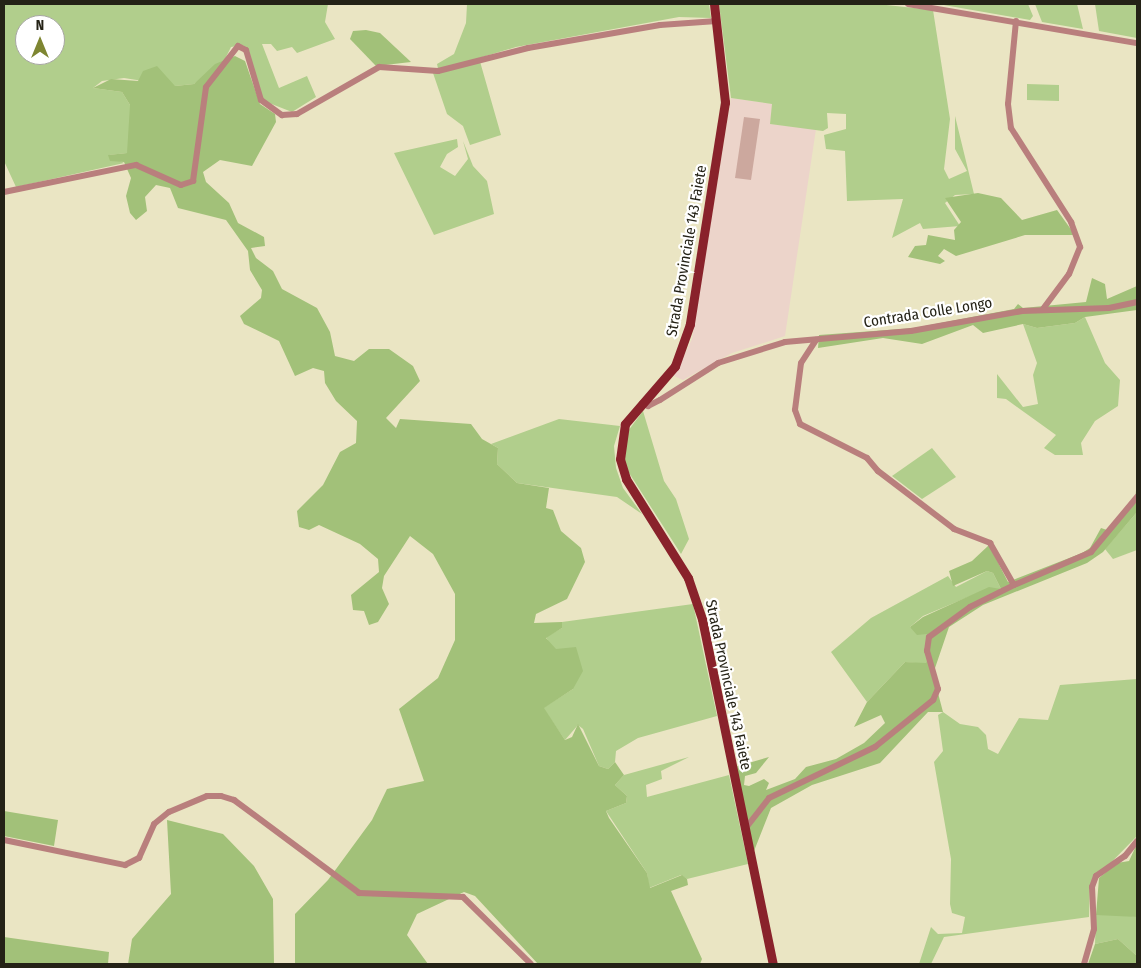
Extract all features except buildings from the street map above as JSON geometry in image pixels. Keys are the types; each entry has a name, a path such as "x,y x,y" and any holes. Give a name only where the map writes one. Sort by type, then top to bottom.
{"main road":[{"name":"Strada Provinciale 143 Faiete","path":"714,4 726,102 690,324 680,359 625,424 620,464 688,578 703,623 773,964"}],"street":[{"path":"908,4 1137,43"},
{"path":"4,192 136,164 181,186 193,181 206,86 238,46 246,50 261,100 282,115 297,114 379,67 438,71 528,48 675,22 717,21"},
{"path":"1016,21 1008,104 1011,128 1071,222 1080,247 1069,274 1043,309"},
{"name":"Contrada Colle Longo","path":"642,403 652,404 730,358 786,342 911,331 1043,309 1109,308 1137,302"},
{"path":"816,340 801,364 795,410 800,424 867,458 878,471 954,529 990,543 1014,585"},
{"path":"745,829 770,798 875,747 933,700 938,689 926,651 929,637 970,607 1014,585 1091,552 1137,497"},
{"path":"4,840 125,865 138,858 154,824 169,812 207,796 221,796 234,800 359,893 463,898 532,964"},
{"path":"1084,964 1094,929 1092,888 1096,876 1125,856 1137,841"}],"shaded area":[{"path":"731,98 773,104 770,124 816,129 785,336 732,353 683,380 674,376 692,339"}],"green space":[{"path":"4,4 328,4 325,22 335,39 297,53 292,47 277,51 271,44 262,44 279,88 307,76 316,97 292,112 264,101 243,45 231,47 223,63 194,84 175,86 124,78 102,81 93,88 122,92 130,105 131,145 127,153 109,155 124,163 16,187 4,161"},
{"path":"467,4 709,4 711,18 679,17 516,47 479,58 501,135 470,145 463,126 447,114 433,73 439,73 437,64 454,54 466,23"},
{"path":"719,4 877,4 933,10 950,119 944,169 949,179 967,171 955,149 955,116 974,194 955,195 945,203 960,226 923,229 920,223 892,238 903,199 847,201 845,151 826,149 824,135 846,129 846,114 827,113 828,128 823,131 770,124 772,104 731,98"},
{"path":"938,4 1028,4 1033,16 1030,20"},
{"path":"1035,4 1077,4 1083,29 1042,22"},
{"path":"1095,4 1137,4 1137,38 1099,31"},
{"path":"366,30 380,33 411,62 376,66 350,39 353,31"},
{"path":"235,56 245,61 260,104 275,114 276,122 252,166 220,160 203,172 206,182 229,203 238,223 264,237 265,246 251,248 256,258 273,271 282,289 317,308 330,332 335,356 354,361 369,349 389,349 413,366 420,381 386,418 396,428 400,419 471,424 482,439 498,448 497,464 517,483 549,488 546,508 553,510 561,531 581,548 585,562 567,599 536,614 534,623 562,622 562,628 546,638 556,649 576,647 583,671 573,689 544,708 565,740 572,737 578,724 599,766 608,769 615,762 624,775 615,785 627,796 626,803 606,811 647,873 650,888 682,875 687,879 688,885 671,891 702,959 700,964 538,964 475,896 464,892 417,914 407,935 428,964 295,964 295,914 328,880 372,820 387,789 424,781 399,709 438,678 455,640 455,594 433,554 410,536 384,576 382,588 389,604 378,622 369,625 364,611 353,610 351,595 379,572 378,559 360,544 319,525 309,530 299,527 297,511 323,485 340,452 356,443 357,421 336,401 325,383 324,371 313,368 295,376 279,341 244,324 240,316 261,298 262,290 250,270 248,251 226,220 178,208 170,188 156,185 145,197 147,211 136,220 130,213 126,196 131,178 124,162 110,161 108,155 127,153 130,105 122,92 93,88 111,79 138,81 143,71 157,66 175,86 194,84 215,64"},
{"path":"1027,84 1059,85 1059,101 1027,100"},
{"path":"457,139 458,147 447,154 440,167 455,176 468,159 463,141 473,166 487,181 494,214 434,235 394,153"},
{"path":"978,193 1001,198 1022,220 1057,210 1075,235 1025,235 956,256 944,249 938,256 945,261 940,264 908,257 915,246 926,245 928,235 955,240 954,230 961,222 945,198"},
{"path":"1092,278 1105,284 1107,299 1137,286 1137,310 1085,317 1075,323 1037,328 1023,324 983,333 973,325 922,344 883,338 818,348 819,335 914,328 1014,309 1018,304 1023,308 1086,302"},
{"path":"1085,317 1105,363 1120,380 1118,406 1095,421 1081,443 1083,455 1055,455 1044,448 1056,435 1006,399 997,398 997,374 1023,407 1038,404 1033,375 1037,363 1023,324 1037,328 1075,323"},
{"path":"643,411 664,481 676,499 689,539 681,554 624,465 628,431"},
{"path":"559,419 620,426 614,446 616,468 623,488 642,514 617,497 517,483 497,464 498,448 491,444"},
{"path":"932,448 956,477 922,499 892,476"},
{"path":"1137,479 1137,512 1103,552 1087,563 983,605 949,627 933,674 943,712 928,712 880,763 812,785 771,808 754,851 735,767 769,757 756,773 745,776 744,785 749,786 764,779 769,783 766,790 795,779 806,767 836,759 864,743 885,723 881,715 854,727 867,702 905,662 926,663 931,641 927,634 917,635 910,627 923,617 989,587 1001,589 993,573 987,571 953,586 949,571 972,561 989,545 1008,582 1082,553 1090,548 1101,528 1107,530 1135,502"},
{"path":"1137,512 1137,550 1113,559 1105,549"},
{"path":"987,571 993,573 1001,589 980,592 923,616 910,627 927,634 931,641 926,664 905,662 867,702 831,652 871,618 948,576 956,587"},
{"path":"693,604 717,716 638,738 616,751 615,762 608,769 599,766 583,729 578,725 565,740 543,708 573,689 546,637 562,628 562,622"},
{"path":"1137,679 1137,836 1090,884 1089,917 944,937 931,964 919,964 931,927 938,934 962,933 965,917 952,913 950,904 951,859 934,762 943,751 938,715 943,712 960,724 978,727 986,735 988,749 998,754 1019,718 1048,720 1060,685"},
{"path":"689,757 661,771 662,779 646,785 647,797 729,775 748,864 687,879 681,875 649,888 647,873 606,811 626,803 627,796 615,785 624,775"},
{"path":"4,811 58,820 54,846 4,836"},
{"path":"167,820 223,834 254,866 273,899 274,964 128,964 132,939 171,894"},
{"path":"1137,844 1137,917 1096,915 1099,878 1117,863 1129,861"},
{"path":"1116,914 1137,917 1137,956 1118,939 1095,944 1096,915"},
{"path":"4,937 109,952 108,964 4,964"},
{"path":"1118,939 1137,956 1136,964 1088,964 1095,944"}]}
